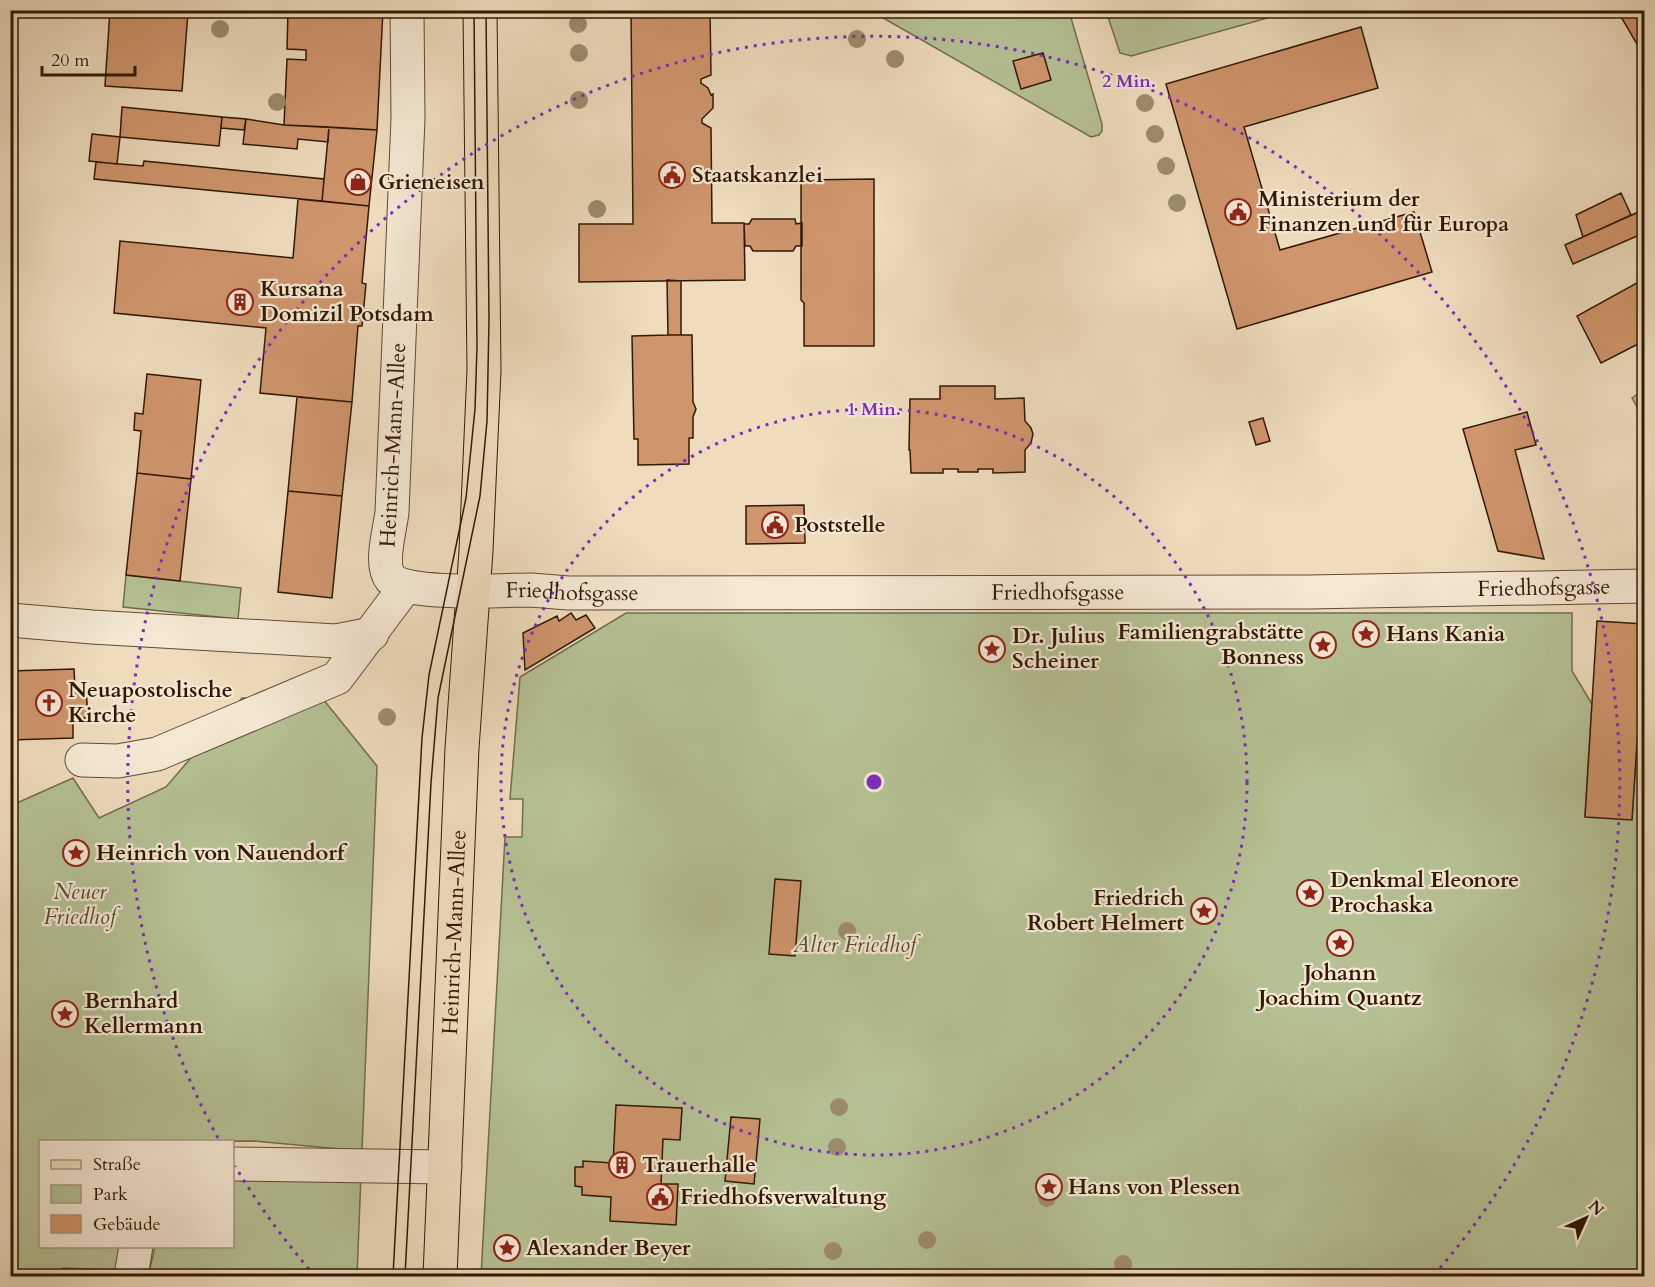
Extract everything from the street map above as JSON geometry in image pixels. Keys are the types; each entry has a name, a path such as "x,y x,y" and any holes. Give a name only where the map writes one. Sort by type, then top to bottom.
{"main road":[{"name":"Heinrich-Mann-Allee","path":"440,1276 462,760 484,370 480,10"}],"street":[{"name":"Heinrich-Mann-Allee","path":"406,586 398,585 390,578 386,564 386,550 392,512 408,118 407,10"},
{"path":"82,760 118,761 157,754 337,678 406,586 472,591"},
{"name":"Friedhofsgasse","path":"472,591 531,590 568,593 1309,592 1644,586"},
{"path":"10,620 336,641 372,634"},
{"path":"234,1164 445,1167"},
{"path":"131,1276 136,1248"}],"green space":[{"path":"1106,10 1293,11 1131,56 1120,53"},
{"path":"871,11 1069,11 1102,124 1102,131 1099,135 1091,137"},
{"path":"1644,390 1644,419 1632,398"},
{"path":"126,575 241,588 238,619 123,607"},
{"name":"Alter Friedhof","path":"626,613 1572,613 1572,671 1592,704 1585,816 1632,819 1641,680 1644,680 1644,1276 481,1276 505,837 522,837 523,799 510,799 520,677"},
{"name":"Neuer Friedhof","path":"242,698 323,699 377,766 362,1151 234,1140 39,1140 39,1248 127,1248 123,1270 63,1268 62,1276 11,1276 10,806 73,778 99,818 166,787"},
{"path":"234,1173 361,1175 357,1276 148,1276 155,1248 234,1248"}],"building":[{"path":"110,10 188,12 182,91 105,86"},
{"path":"288,10 383,10 377,130 284,125 287,59 306,60 306,50 287,49"},
{"name":"Staatskanzlei","path":"631,10 710,10 711,75 701,79 701,83 708,88 711,95 713,94 713,108 702,119 702,123 711,128 712,223 744,223 745,280 579,282 579,224 633,224"},
{"path":"1617,10 1644,10 1644,56"},
{"path":"1361,27 1378,88 1244,127 1280,250 1414,212 1432,272 1237,329 1166,84"},
{"path":"1043,53 1051,80 1021,89 1013,61"},
{"path":"122,107 222,117 219,146 120,137"},
{"path":"222,117 246,119 244,130 221,128"},
{"path":"246,119 284,125 329,127 328,142 298,139 297,149 243,144"},
{"path":"329,127 377,130 369,206 322,201"},
{"path":"92,134 120,137 117,164 89,161"},
{"path":"144,161 324,179 322,201 94,179 96,162 143,166"},
{"path":"874,179 874,346 804,346 804,303 801,300 801,180"},
{"path":"1621,193 1631,215 1583,237 1576,215"},
{"name":"Kursana Domizil Potsdam","path":"298,199 369,206 362,283 366,284 362,326 358,326 352,402 260,393 266,328 114,313 120,241 293,258"},
{"path":"1643,210 1644,233 1573,264 1565,245"},
{"path":"752,219 795,219 796,224 802,223 802,246 796,246 793,251 753,251 750,246 745,246 744,224 749,224"},
{"path":"1644,279 1644,341 1601,363 1577,316"},
{"path":"667,280 681,281 681,335 668,335"},
{"path":"692,335 693,402 696,409 693,417 693,438 689,438 689,464 638,465 638,439 634,439 632,336"},
{"path":"147,374 201,380 191,479 137,473 141,431 134,430 135,413 143,414"},
{"path":"940,386 995,386 995,399 1024,398 1025,421 1033,434 1031,443 1025,450 1025,472 993,473 993,469 978,469 978,472 958,472 958,469 943,469 943,473 911,473 910,399 940,399"},
{"path":"297,397 352,402 342,496 288,491"},
{"path":"1527,412 1536,445 1515,450 1544,559 1498,551 1463,429"},
{"path":"1263,418 1270,441 1256,445 1249,422"},
{"path":"137,473 191,479 180,581 126,575"},
{"path":"288,491 342,496 332,598 278,592"},
{"path":"804,505 805,543 746,544 746,506"},
{"path":"571,613 576,620 586,615 595,628 525,670 523,633 557,616 559,621"},
{"path":"1597,621 1644,624 1644,680 1641,680 1632,820 1585,817"},
{"name":"Neuapostolische Kirche","path":"74,669 75,689 86,688 88,718 73,718 73,738 10,740 10,671"},
{"path":"775,879 801,881 795,956 769,954"},
{"name":"Trauerhalle","path":"616,1105 682,1108 680,1140 663,1139 661,1184 678,1184 676,1225 610,1221 611,1197 582,1195 582,1187 575,1186 575,1167 583,1167 583,1161 613,1163"},
{"path":"731,1117 760,1119 754,1184 725,1181"}],"tram line":[{"path":"393,1276 422,738 429,675 466,498 475,409 477,347 474,10"},
{"path":"405,1276 431,783 438,698 480,496 487,421 489,320 486,10"}],"place":[{"name":"Staatskanzlei","path":"672,175"},
{"name":"Grieneisen","path":"358,182"},
{"name":"Ministerium der Finanzen und für Europa","path":"1238,212"},
{"name":"Kursana Domizil Potsdam","path":"240,302"},
{"name":"Poststelle","path":"775,525"},
{"name":"Hans Kania","path":"1366,634"},
{"name":"Familiengrabstätte Bonness","path":"1323,645"},
{"name":"Dr. Julius Scheiner","path":"992,649"},
{"name":"Neuapostolische Kirche","path":"49,703"},
{"name":"Heinrich von Nauendorf","path":"76,853"},
{"name":"Denkmal Eleonore Prochaska","path":"1310,893"},
{"name":"Friedrich Robert Helmert","path":"1204,911"},
{"name":"Johann Joachim Quantz","path":"1340,943"},
{"name":"Bernhard Kellermann","path":"65,1014"},
{"name":"Trauerhalle","path":"622,1165"},
{"name":"Hans von Plessen","path":"1049,1187"},
{"name":"Friedhofsverwaltung","path":"660,1197"},
{"name":"Alexander Beyer","path":"507,1248"}]}
